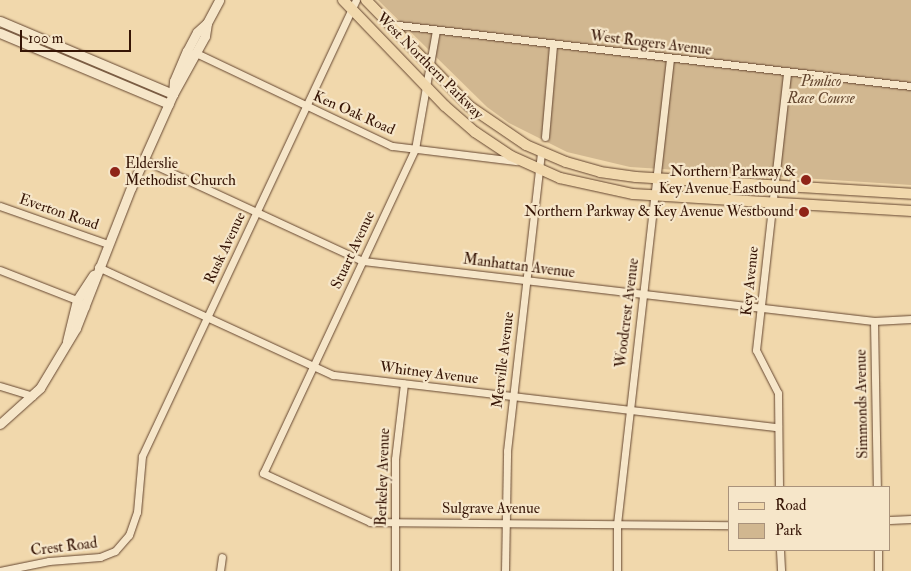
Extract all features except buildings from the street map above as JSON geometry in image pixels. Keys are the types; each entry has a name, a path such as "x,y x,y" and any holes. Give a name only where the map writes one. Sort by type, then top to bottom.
{"main road":[{"name":"West Northern Parkway","path":"343,0 354,5 428,88 475,132 539,170 587,186 656,195 911,211"},
{"name":"West Northern Parkway","path":"366,0 431,68 485,119 542,152 600,172 657,179 911,194"}],"street":[{"path":"0,424 33,396 47,379 85,307 98,267 144,160 173,94 196,53 207,23 219,0"},
{"name":"Rusk Avenue","path":"137,512 142,456 354,5"},
{"path":"0,21 173,94"},
{"path":"173,94 174,81 186,55 198,32 207,23"},
{"name":"West Rogers Avenue","path":"389,24 553,45 911,86"},
{"name":"Stuart Avenue","path":"263,473 415,150 428,88 436,30"},
{"path":"0,33 169,104"},
{"path":"545,137 553,45"},
{"path":"186,55 196,53"},
{"name":"Ken Oak Road","path":"196,53 387,144 415,150 521,161"},
{"name":"Woodcrest Avenue","path":"617,571 617,524 656,195 670,58"},
{"name":"Key Avenue","path":"779,486 777,389 756,354 787,72"},
{"name":"Merville Avenue","path":"505,571 507,450 542,152"},
{"name":"Manhattan Avenue","path":"144,160 363,261 874,321 911,319"},
{"name":"Everton Road","path":"0,206 108,244"},
{"path":"66,343 77,300 98,267"},
{"name":"Whitney Avenue","path":"98,267 312,368 333,375 778,427"},
{"path":"0,270 77,300 85,307"},
{"name":"Simmonds Avenue","path":"874,321 877,486"},
{"name":"Berkeley Avenue","path":"395,571 395,453 404,384"},
{"path":"0,386 33,396"},
{"name":"Sulgrave Avenue","path":"263,473 364,520 396,522 728,525"},
{"name":"Crest Road","path":"0,571 109,554 129,535 137,512"},
{"path":"891,520 911,518"},
{"path":"780,551 780,571"},
{"path":"878,551 878,571"},
{"path":"220,571 222,557"}],"green space":[{"name":"Pimlico Race Course","path":"378,0 911,0 911,185 630,167 567,152 509,123 487,107"}],"place":[{"name":"Elderslie Methodist Church","path":"115,172"},
{"name":"Northern Parkway & Key Avenue Eastbound","path":"806,180"},
{"name":"Northern Parkway & Key Avenue Westbound","path":"804,212"}]}
